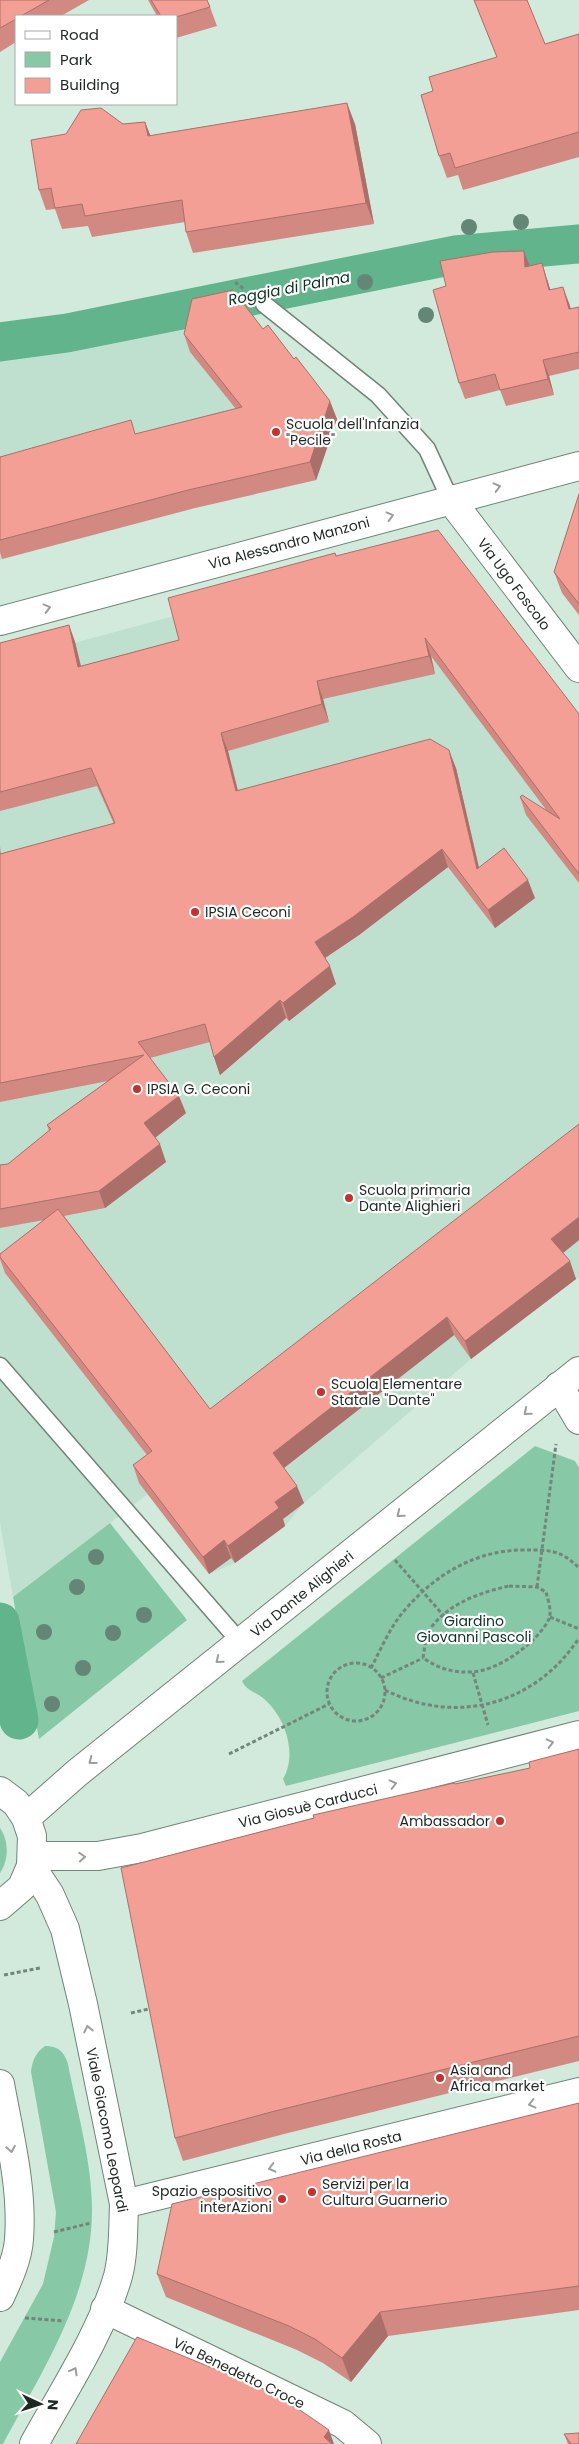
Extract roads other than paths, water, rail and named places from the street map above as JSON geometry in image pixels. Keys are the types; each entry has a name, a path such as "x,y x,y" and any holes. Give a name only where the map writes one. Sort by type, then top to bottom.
{"street":[{"name":"Via Alessandro Manzoni","path":"0,621 579,466"},
{"name":"Via Ugo Foscolo","path":"450,500 579,668"},
{"name":"Via Dante Alighieri","path":"26,1818 77,1773 569,1379"},
{"path":"569,1379 579,1420"},
{"name":"Via Giosuè Carducci","path":"32,1861 90,1856 142,1848 579,1735"},
{"path":"0,1791 16,1803 26,1818 32,1836 32,1861 22,1887 0,1906"},
{"name":"Viale Giacomo Leopardi","path":"32,1861 50,1895 65,1930 83,2004 124,2204 123,2237 118,2275 105,2310 34,2444"},
{"path":"0,2084 14,2168 19,2223 19,2240 14,2263 0,2297"},
{"name":"Via della Rosta","path":"124,2204 579,2092"},
{"name":"Via Benedetto Croce","path":"105,2310 343,2424 367,2444"}],"lane":[{"path":"264,304 378,395 427,449 450,500"},
{"path":"0,1366 241,1643"}],"waterway":[{"name":"Roggia di Palma","path":"0,342 67,333 455,255 579,244"},
{"name":"Roggia di Palma","path":"0,1622 19,1720"}],"place":[{"name":"Scuola dell'Infanzia \"Pecile\"","path":"276,432"},
{"name":"IPSIA Ceconi","path":"195,912"},
{"name":"IPSIA G. Ceconi","path":"137,1089"},
{"name":"Scuola primaria Dante Alighieri","path":"349,1198"},
{"name":"Scuola Elementare Statale \"Dante\"","path":"321,1392"},
{"name":"Ambassador","path":"500,1821"},
{"name":"Asia and Africa market","path":"440,2078"},
{"name":"Servizi per la Cultura Guarnerio","path":"312,2192"},
{"name":"Spazio espositivo interAzioni","path":"282,2199"}],"park label":[{"name":"Giardino Giovanni Pascoli","path":"474,1629"}]}
